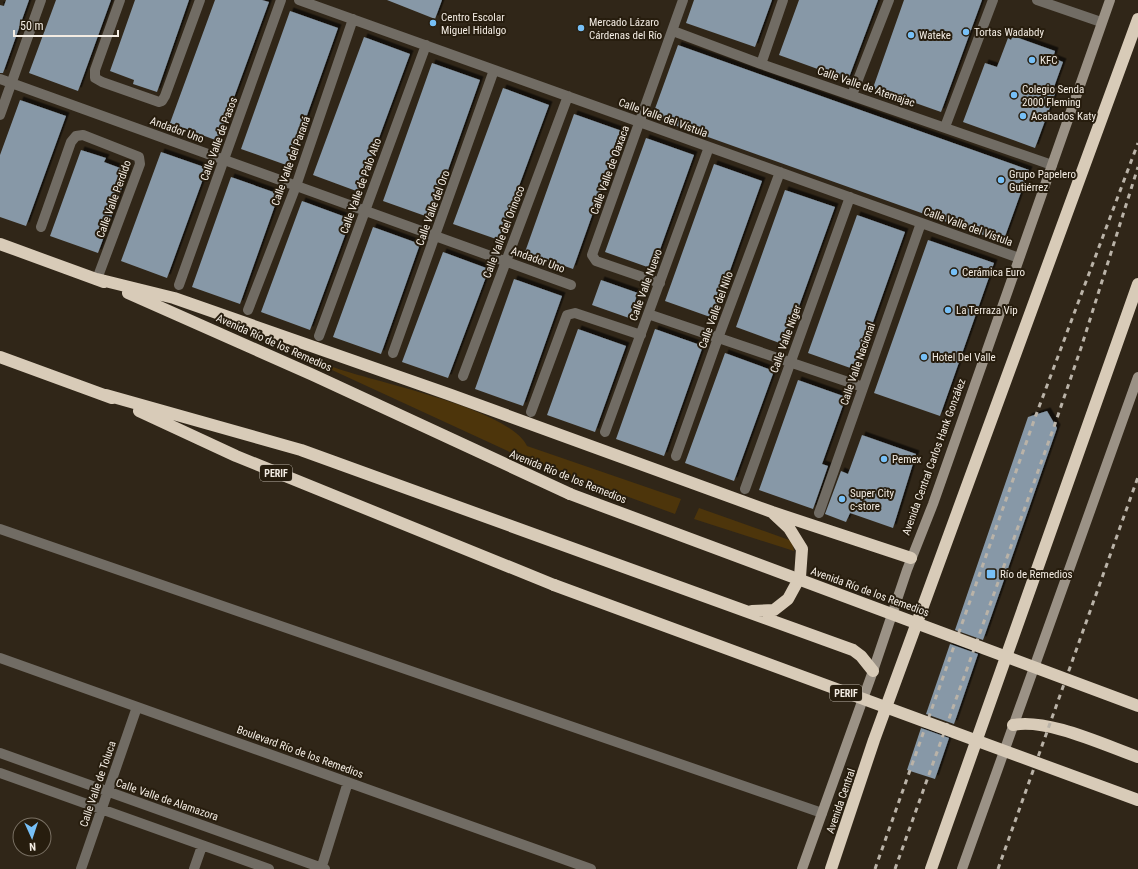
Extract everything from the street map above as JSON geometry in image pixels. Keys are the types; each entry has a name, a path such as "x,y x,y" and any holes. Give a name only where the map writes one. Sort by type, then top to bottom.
{"highway":[{"name":"Avenida Central","path":"831,869 874,740 1138,19"},
{"name":"Avenida Río de los Remedios","path":"0,244 97,279 313,375 570,494 1138,706"},
{"path":"97,279 174,298 451,395 772,512 911,558"},
{"path":"931,869 1138,284"},
{"name":"PERIF","path":"0,357 106,395 236,456 554,585 1138,800"},
{"path":"106,395 301,450 749,611 853,650 861,656 873,671"},
{"path":"749,611 774,610 788,599 800,577 802,549 789,528 772,512"},
{"path":"1013,725 1024,723 1050,726 1138,757"}],"main road":[{"name":"Avenida Central Carlos Hank González","path":"848,742 911,558 933,504 1101,22 1110,0"},
{"path":"962,869 1138,377"},
{"name":"Avenida Central","path":"802,869 848,742"}],"street":[{"path":"0,115 41,0"},
{"path":"120,0 95,70 95,78 155,102 162,102 200,0"},
{"name":"Calle Valle de Pasos","path":"179,285 281,0"},
{"name":"Calle Valle del Vístula","path":"299,0 1019,258"},
{"name":"Calle Valle de Oaxaca","path":"660,283 596,261 592,255 684,0"},
{"path":"761,64 783,0"},
{"path":"852,95 889,0"},
{"path":"945,127 994,0"},
{"path":"1037,0 1101,22"},
{"name":"Calle Valle del Paraná","path":"248,310 296,186 353,19"},
{"name":"Calle Valle de Atemajac","path":"672,31 761,64 1052,165"},
{"name":"Calle Valle de Palo Alto","path":"319,336 426,46"},
{"name":"Calle Valle del Oro","path":"393,353 494,70"},
{"name":"Andador Uno","path":"0,79 571,285"},
{"name":"Calle Valle del Orinoco","path":"463,376 568,96"},
{"name":"Calle Valle Perdido","path":"41,227 73,138 76,136 84,136 137,156 141,162 97,279"},
{"name":"Calle Valle Nuevo","path":"605,432 709,147"},
{"name":"Calle Valle del Nilo","path":"676,456 780,172"},
{"name":"Calle Valle Níger","path":"745,489 850,198"},
{"name":"Calle Valle Nacional","path":"819,513 920,223"},
{"path":"532,412 565,317 569,314 575,313 641,335"},
{"path":"648,314 863,387"},
{"path":"0,529 822,813"},
{"name":"Boulevard Río de los Remedios","path":"0,658 591,869"},
{"name":"Calle Valle de Toluca","path":"81,869 137,707"},
{"name":"Calle Valle de Alamazora","path":"0,753 322,869"},
{"path":"0,774 102,808 202,846 269,869"},
{"path":"322,869 348,782"},
{"path":"194,869 202,846"},
{"path":"560,869 564,859"}],"shaded area":[{"path":"333,367 468,408 495,420 515,432 527,446 681,499 675,514 525,459 332,370 331,368"},
{"path":"699,508 792,541 794,551 694,519"}],"building":[{"path":"6,0 29,0 3,73 0,73 0,5 4,6"},
{"path":"56,0 111,0 78,91 29,73"},
{"path":"135,0 189,0 157,92 133,84 134,80 110,71"},
{"path":"215,0 262,0 269,2 218,141 170,123"},
{"path":"387,0 442,0 435,19"},
{"path":"694,0 772,0 755,47 686,23"},
{"path":"799,0 878,0 848,80 779,55"},
{"path":"904,0 982,0 941,112 873,88"},
{"path":"290,11 338,28 289,166 241,149"},
{"path":"1013,36 1055,51 1053,58 1063,62 1054,87 1057,88 1035,148 963,122 985,63 997,67 1008,38 1011,40"},
{"path":"364,37 410,54 359,192 313,175"},
{"path":"678,45 1029,170 1003,242 652,117"},
{"path":"432,63 480,80 431,218 383,201"},
{"path":"503,88 549,105 499,240 453,224"},
{"path":"20,100 66,116 26,226 0,217 0,155"},
{"path":"574,114 622,131 573,269 525,252"},
{"path":"646,138 694,155 653,269 605,252"},
{"path":"81,150 106,158 104,162 128,171 98,253 50,236"},
{"path":"161,152 207,168 167,278 121,261"},
{"path":"714,164 762,181 713,318 665,301"},
{"path":"231,177 279,194 240,304 192,287"},
{"path":"785,190 835,207 785,345 736,327"},
{"path":"302,201 351,219 310,330 261,312"},
{"path":"857,215 905,232 856,370 808,353"},
{"path":"373,227 420,244 381,354 333,337"},
{"path":"928,240 994,263 940,416 874,393"},
{"path":"443,252 489,269 448,378 402,362"},
{"path":"514,279 562,296 523,406 475,389"},
{"path":"601,280 638,293 629,318 592,305"},
{"path":"578,329 626,346 595,432 547,415"},
{"path":"655,329 703,346 664,456 616,439"},
{"path":"725,353 774,371 734,481 685,463"},
{"path":"798,380 846,397 822,464 828,466 813,509 759,490"},
{"name":"Río de Remedios","path":"1047,411 1057,428 983,640 955,630 1028,417"},
{"path":"862,435 916,454 893,528 850,513 846,522 825,514 841,471 848,474"},
{"path":"950,644 978,654 954,724 926,714"},
{"path":"921,728 949,738 935,779 907,770"}],"railway":[{"path":"875,869 1036,415 1138,143"},
{"path":"895,869 1055,424 1081,348 1138,167"},
{"path":"998,869 1138,477"}],"place":[{"name":"Centro Escolar Miguel Hidalgo","path":"433,23"},
{"name":"Mercado Lázaro Cárdenas del Río","path":"581,28"},
{"name":"Tortas Wadabdy","path":"966,32"},
{"name":"Wateke","path":"911,35"},
{"name":"KFC","path":"1032,60"},
{"name":"Colegio Senda 2000 Fleming","path":"1014,95"},
{"name":"Acabados Katy","path":"1023,116"},
{"name":"Grupo Papelero Gutiérrez","path":"1001,180"},
{"name":"Cerámica Euro","path":"954,272"},
{"name":"La Terraza Vip","path":"948,310"},
{"name":"Hotel Del Valle","path":"924,357"},
{"name":"Pemex","path":"884,459"},
{"name":"Super City c-store","path":"842,499"},
{"name":"Río de Remedios","path":"991,574"}]}
